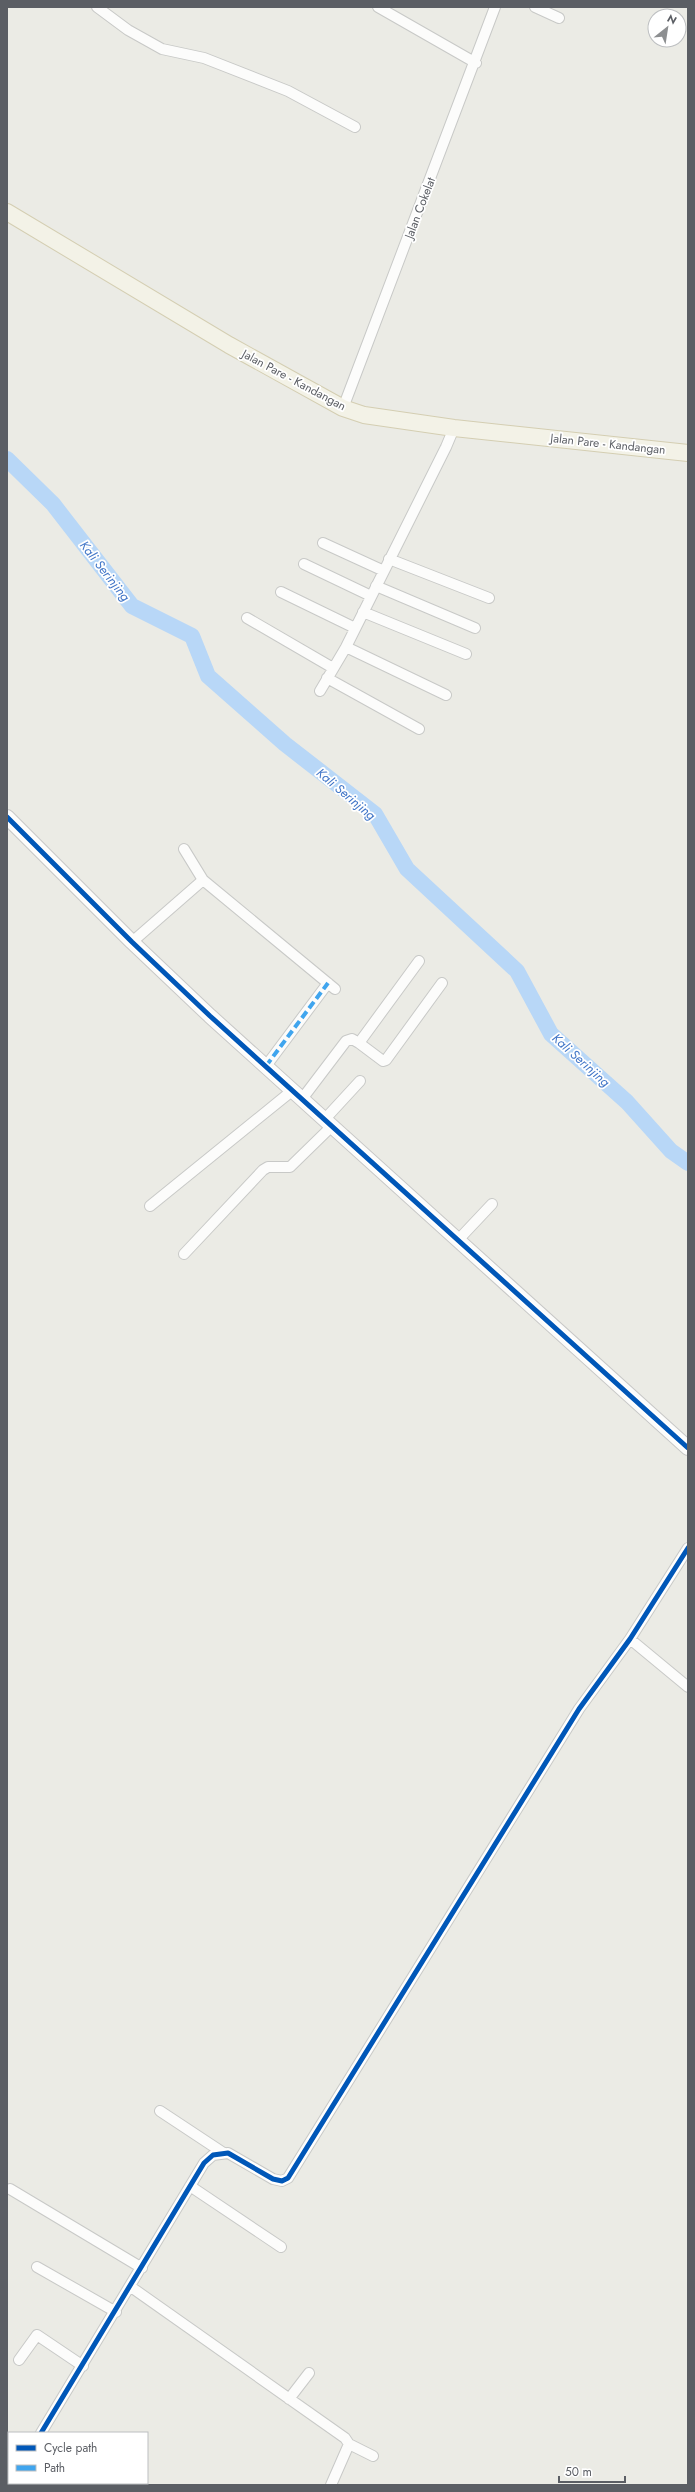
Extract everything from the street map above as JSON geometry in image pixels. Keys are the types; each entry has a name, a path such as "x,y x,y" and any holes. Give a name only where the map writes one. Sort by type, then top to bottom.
{"main road":[{"name":"Jalan Pare - Kandangan","path":"7,212 229,345 343,408 364,415 454,428 688,453"}],"street":[{"path":"97,7 128,30 162,49 204,58 288,91 355,127"},
{"path":"378,7 476,63"},
{"name":"Jalan Cokelat","path":"343,408 476,63 495,7"},
{"path":"535,7 559,18"},
{"path":"320,691 346,647 446,447 454,428"},
{"path":"323,543 384,571"},
{"path":"389,559 489,598"},
{"path":"304,564 371,596"},
{"path":"376,586 475,628"},
{"path":"281,592 355,628"},
{"path":"363,612 466,654"},
{"path":"247,618 333,668"},
{"path":"346,647 446,695"},
{"path":"327,678 419,729"},
{"path":"7,817 132,942 266,1066 459,1239 688,1448"},
{"path":"184,849 203,880 331,986 266,1066"},
{"path":"132,942 203,880"},
{"path":"359,1043 419,961"},
{"path":"150,1206 298,1095 346,1041 352,1039 383,1061 386,1060 442,983"},
{"path":"184,1254 263,1170 268,1168 290,1167 329,1122 360,1081"},
{"path":"459,1239 492,1204"},
{"path":"160,2111 222,2152 228,2153 277,2181 288,2178 578,1709 630,1639 688,1548"},
{"path":"630,1639 688,1687"},
{"path":"42,2432 116,2312 204,2164 213,2155 222,2152"},
{"path":"190,2186 281,2247"},
{"path":"10,2189 142,2268"},
{"path":"37,2267 116,2312"},
{"path":"131,2287 289,2399 349,2444 373,2456"},
{"path":"19,2360 37,2335 83,2366"},
{"path":"289,2399 309,2373"},
{"path":"331,2485 349,2444"}],"waterway":[{"name":"Kali Serinjing","path":"7,459 53,504 132,606 192,636 208,676 285,744 375,814 407,869 517,971 551,1034 627,1102 671,1151 688,1163"}],"marked path":[{"path":"266,1066 328,983"}],"cycle path":[{"path":"7,817 132,942 210,1016 688,1448"},
{"path":"42,2432 204,2163 213,2155 228,2153 273,2179 282,2181 288,2178 579,1709 630,1639 688,1548"}]}
